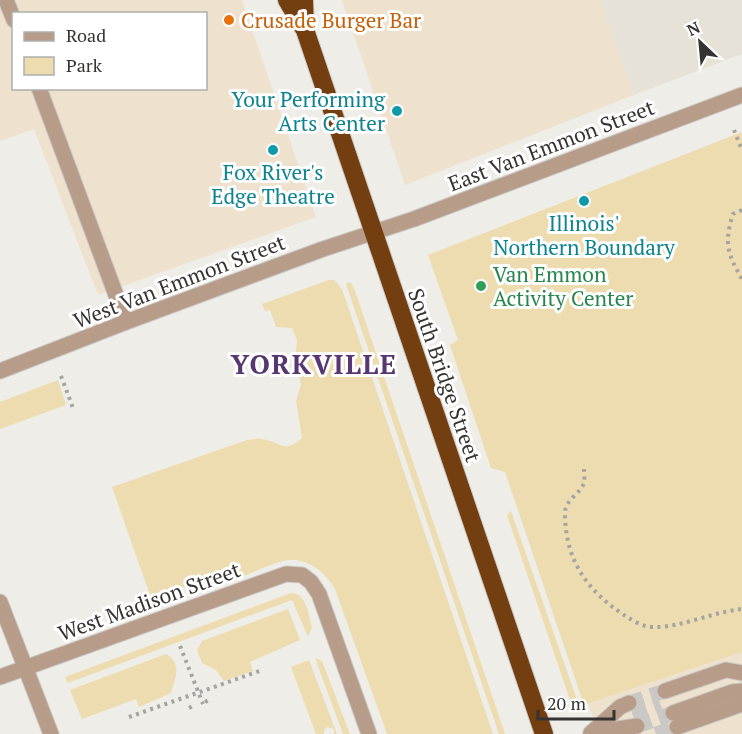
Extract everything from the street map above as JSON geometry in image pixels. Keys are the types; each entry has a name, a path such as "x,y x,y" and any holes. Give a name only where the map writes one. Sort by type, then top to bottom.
{"highway":[{"name":"South Bridge Street","path":"287,0 304,30 544,734"},
{"name":"South Bridge Street","path":"304,0 304,30"}],"street":[{"path":"6,0 12,15"},
{"path":"40,90 126,322"},
{"name":"East Van Emmon Street","path":"374,232 742,95"},
{"name":"West Van Emmon Street","path":"0,371 126,322 374,232"},
{"name":"West Madison Street","path":"0,677 286,574 302,575 311,582 319,594 369,734"},
{"path":"0,602 51,734"},
{"path":"671,708 726,670 742,673"},
{"path":"671,708 728,679 742,678"},
{"path":"671,708 742,691"},
{"path":"671,708 742,704"},
{"path":"620,707 633,714 591,734 620,707"}],"path":[{"path":"734,130 742,150"},
{"path":"742,210 733,214 728,231 727,248 742,279"},
{"path":"61,376 73,408"},
{"path":"584,469 584,483 565,511 569,543 577,570 588,585 609,605 636,622 651,628 669,626 722,611 742,609"},
{"path":"180,646 197,693 204,703 211,699"},
{"path":"129,717 262,670"},
{"path":"189,708 195,705"}],"shaded area":[{"path":"0,0 242,0 316,217 98,295 34,129 0,141"},
{"path":"342,0 600,0 634,95 405,185"},
{"path":"600,0 742,0 742,54 634,95"},
{"path":"742,652 742,734 599,734 588,704"}],"green space":[{"name":"Van Emmon Activity Center","path":"742,132 742,652 584,705 505,472 491,468 450,345 458,340 428,255"},
{"path":"334,280 342,289 493,734 387,734 335,589 327,577 303,561 282,561 229,582 223,574 151,598 112,487 247,440 262,439 282,446 290,446 302,438 296,401 301,384 299,375 291,368 297,340 292,328 276,327 270,310 265,311 262,304"},
{"path":"350,282 354,288 505,734 499,734 346,284"},
{"path":"58,380 66,405 0,429 0,402"},
{"path":"511,511 581,711 573,709 507,515"},
{"path":"291,593 300,596 306,605 312,627 308,637 292,600 68,683 65,677"},
{"path":"288,609 300,640 250,662 253,671 224,681 216,670 202,663 197,650 202,641"},
{"path":"166,654 175,662 176,667 176,677 171,693 139,707 136,699 82,719 70,690"},
{"path":"315,658 322,661 350,734 343,734"},
{"path":"309,660 337,734 334,734 334,729 327,727 324,734 316,734 291,667"}],"tunnel":[{"path":"629,703 665,691"},
{"path":"632,713 660,703"},
{"path":"637,726 673,713"},
{"path":"656,734 677,727"}],"place":[{"name":"Crusade Burger Bar","path":"229,20"},
{"name":"Your Performing Arts Center","path":"397,111"},
{"name":"Fox River's Edge Theatre","path":"273,150"},
{"name":"Illinois' Northern Boundary","path":"584,201"},
{"name":"Van Emmon Activity Center","path":"481,286"}],"district":[{"name":"YORKVILLE","path":"314,364"}]}
